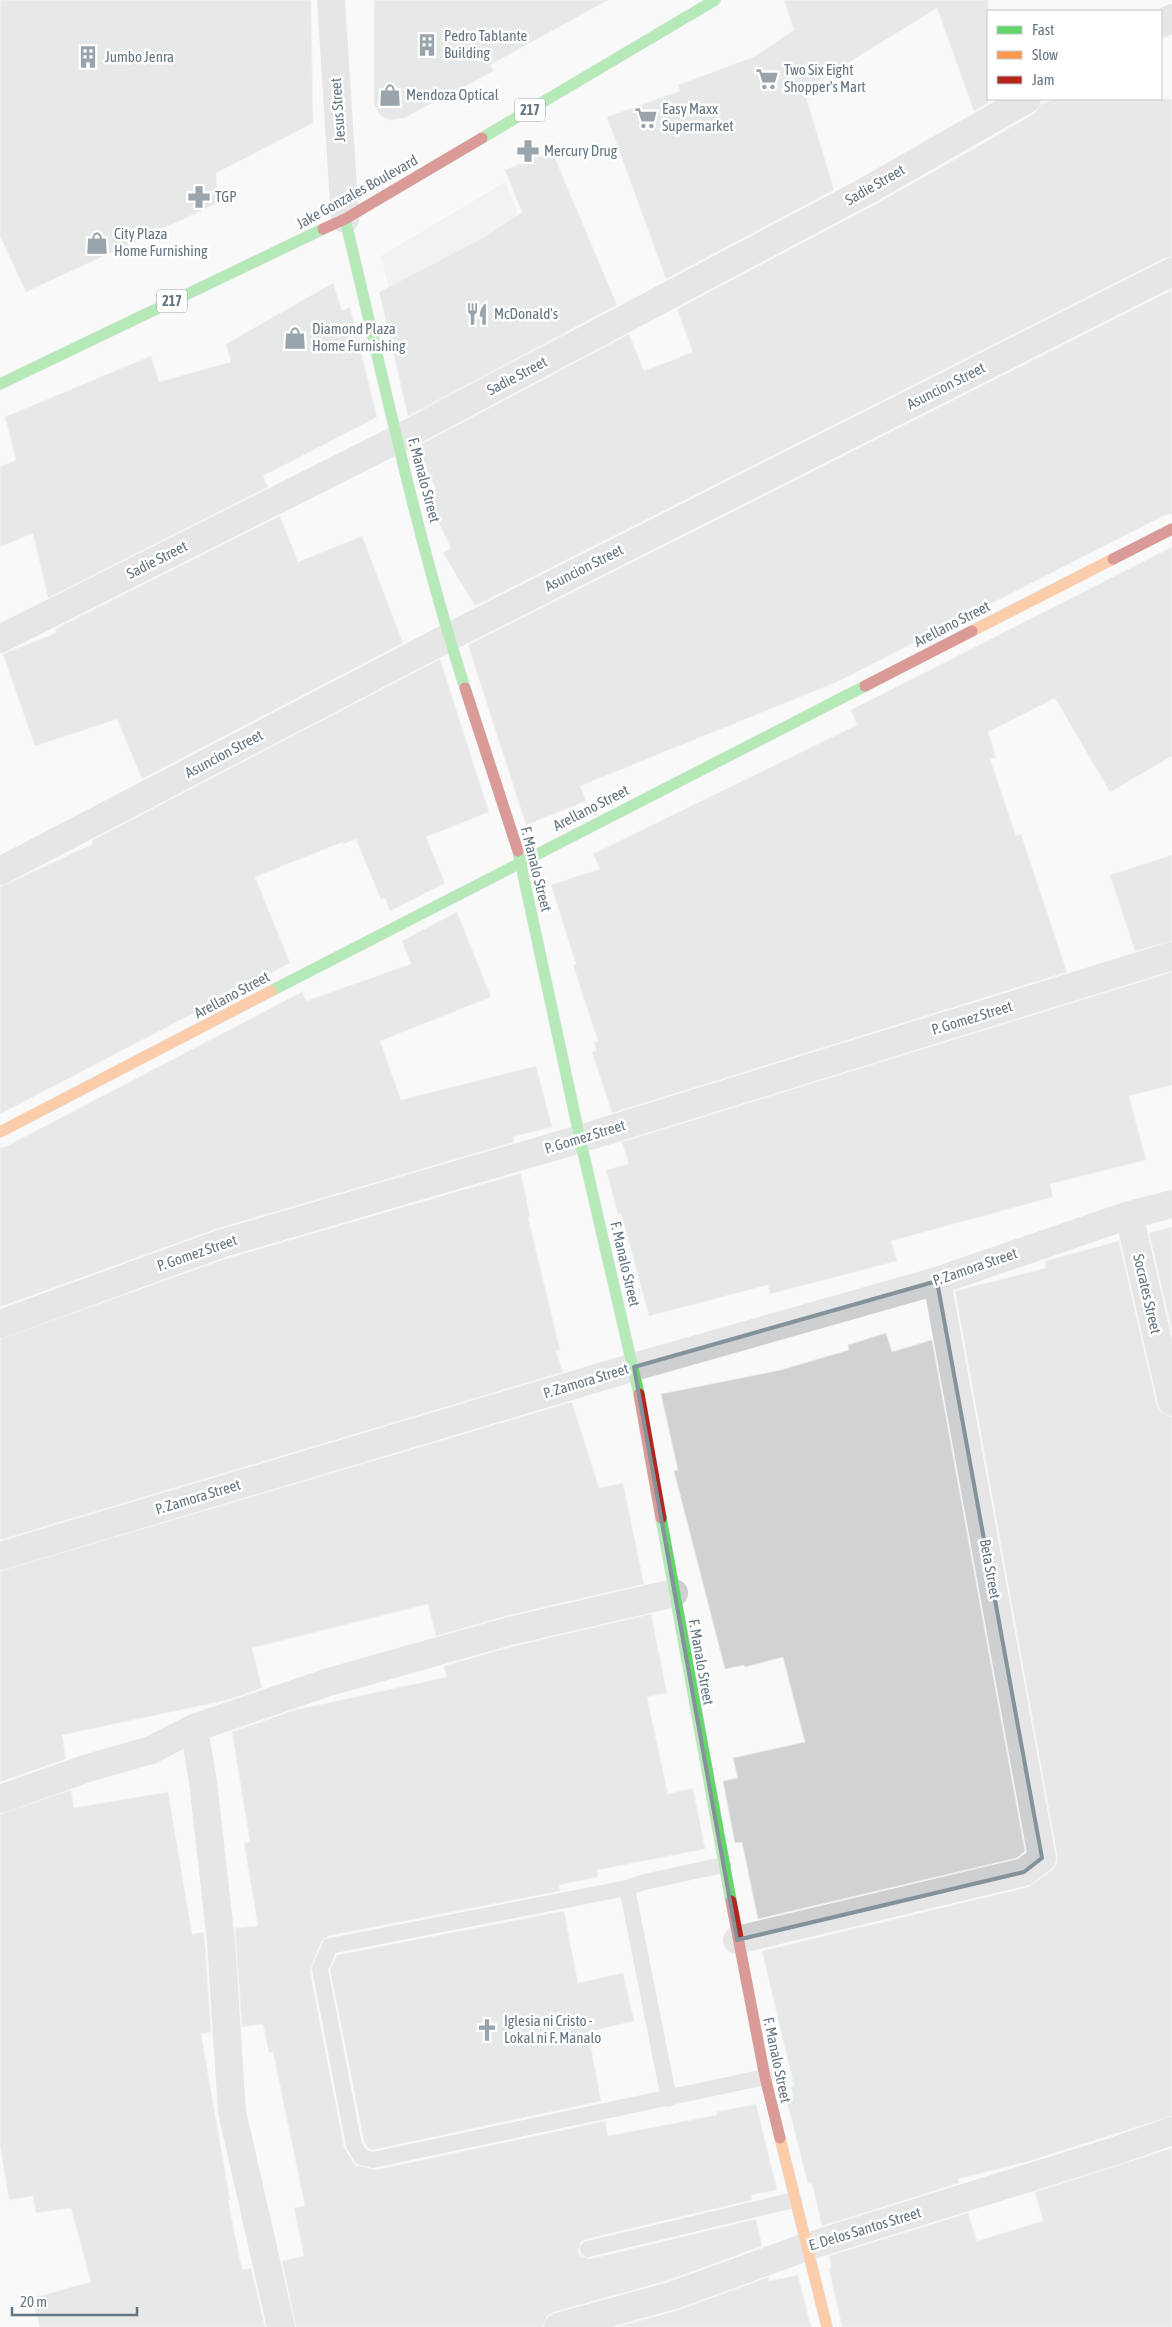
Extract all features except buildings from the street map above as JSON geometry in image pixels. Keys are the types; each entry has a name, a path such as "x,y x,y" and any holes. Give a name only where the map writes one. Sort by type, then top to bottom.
{"street":[{"name":"Jesus Street","path":"331,0 345,219"},
{"name":"Jake Gonzales Boulevard","path":"0,384 345,219 715,0"},
{"name":"Sadie Street","path":"0,639 398,439 868,190 1026,100"},
{"name":"F. Manalo Street","path":"345,219 398,439 449,636 521,861 580,1139 634,1367 723,1865 765,2077 827,2327"},
{"name":"Asuncion Street","path":"0,871 449,636 1172,272"},
{"name":"Arellano Street","path":"0,1132 521,861 1172,529"},
{"name":"P. Gomez Street","path":"0,1324 220,1244 580,1139 1172,956"},
{"name":"P. Zamora Street","path":"0,1556 634,1367 937,1281 1129,1215 1172,1204"},
{"name":"Socrates Street","path":"1129,1215 1172,1402"},
{"name":"Beta Street","path":"737,1940 1024,1872 1042,1858 937,1281"},
{"path":"0,1799 88,1768 151,1750 194,1728 329,1682 510,1631 674,1593"},
{"path":"194,1728 203,1782 220,1941 232,2112 282,2327"},
{"name":"E. Delos Santos Street","path":"558,2327 674,2295 806,2247 1105,2154 1172,2131"}],"lane":[{"path":"723,1865 644,1882 627,1888 330,1946 320,1969 350,2125 354,2144 361,2157 373,2160 669,2099 765,2077"},
{"path":"627,1888 669,2099"},
{"path":"588,2249 794,2200"}],"highlighted area":[{"path":"937,1281 1042,1858 1024,1872 737,1940 634,1367"}],"shaded area":[{"name":"McDonald's","path":"505,182 568,337 420,420 381,256"}],"traffic: fast":[{"path":"482,138 715,0"},
{"path":"345,219 416,514 447,630 465,688"},
{"path":"0,384 323,229"},
{"path":"271,991 865,686"},
{"path":"518,851 580,1139 639,1394"},
{"path":"661,1518 731,1901"}],"traffic: slow":[{"path":"972,631 1113,559"},
{"path":"0,1132 271,991"},
{"path":"780,2138 827,2327"}],"traffic: jam":[{"path":"323,229 345,219 482,138"},
{"path":"1113,559 1172,529"},
{"path":"865,686 972,631"},
{"path":"465,688 518,851"},
{"path":"639,1394 661,1518"},
{"path":"731,1901 765,2077 780,2138"}],"place":[{"name":"Pedro Tablante Building","path":"427,45"},
{"name":"Jumbo Jenra","path":"88,57"},
{"name":"Two Six Eight Shopper's Mart","path":"767,79"},
{"name":"Mendoza Optical","path":"390,95"},
{"name":"Easy Maxx Supermarket","path":"646,118"},
{"name":"Mercury Drug","path":"528,151"},
{"name":"TGP","path":"199,197"},
{"name":"City Plaza Home Furnishing","path":"97,243"},
{"name":"McDonald's","path":"477,314"},
{"name":"Diamond Plaza Home Furnishing","path":"295,338"},
{"name":"Iglesia ni Cristo - Lokal ni F. Manalo","path":"487,2030"}]}
